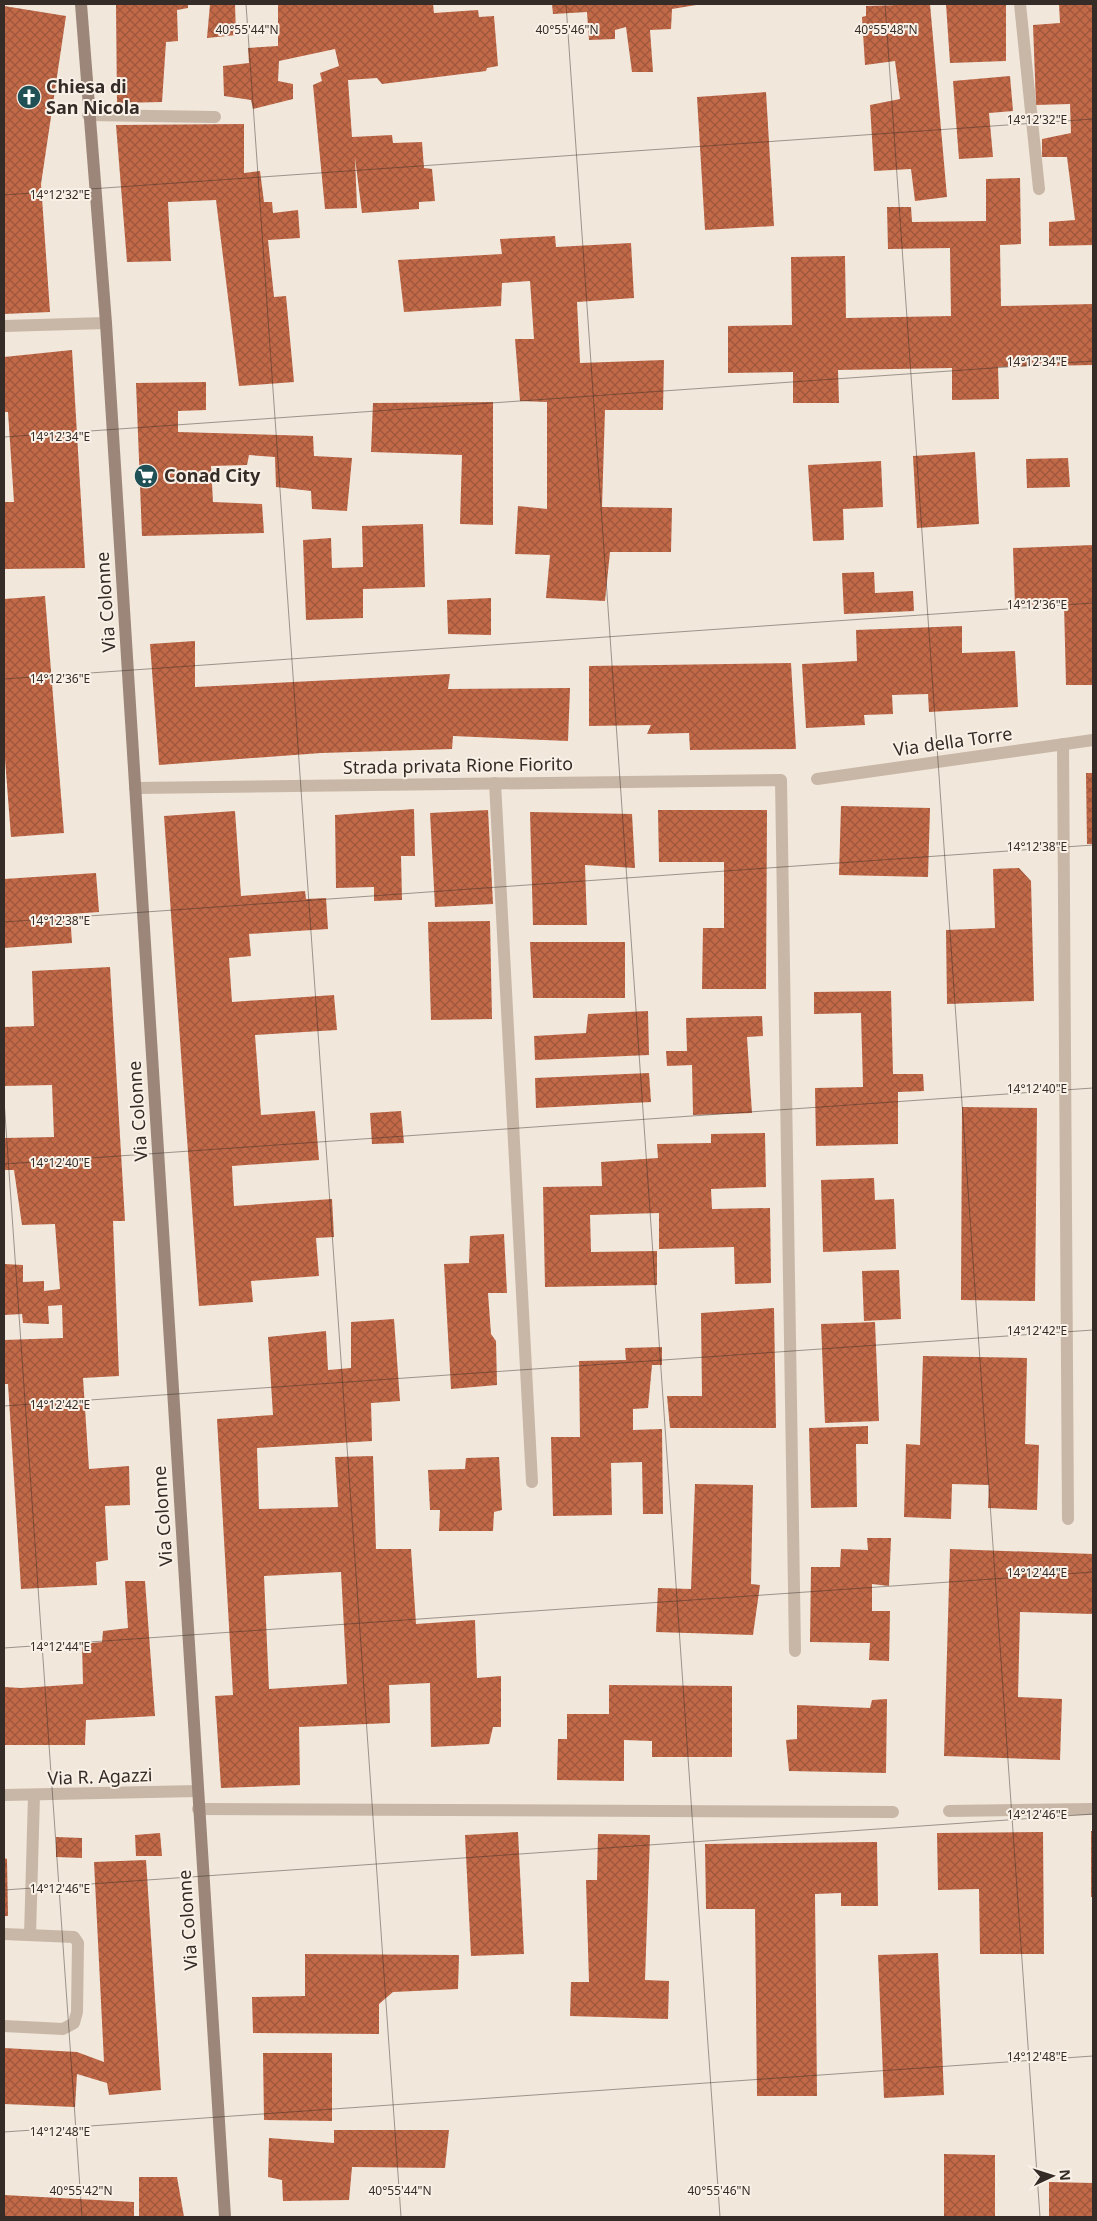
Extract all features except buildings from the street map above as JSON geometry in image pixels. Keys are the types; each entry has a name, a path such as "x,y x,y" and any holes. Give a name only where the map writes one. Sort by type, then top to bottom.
{"main road":[{"name":"Via Colonne","path":"81,4 88,115 106,323 225,2217"}],"street":[{"path":"1020,4 1038,189"},
{"path":"88,115 215,117"},
{"path":"4,326 106,323"},
{"name":"Via della Torre","path":"817,779 1093,740"},
{"path":"1063,744 1068,1519"},
{"name":"Strada privata Rione Fiorito","path":"135,788 781,780 795,1651"},
{"path":"495,783 532,1482"},
{"name":"Via R. Agazzi","path":"4,1795 34,1796 198,1791"},
{"path":"30,1935 34,1796"},
{"path":"198,1808 894,1812"},
{"path":"949,1812 1093,1809"},
{"path":"4,1934 74,1937 78,1942 77,2012 74,2023 63,2029 4,2026"}],"place":[{"name":"Chiesa di San Nicola","path":"29,97"},
{"name":"Conad City","path":"146,476"}]}
